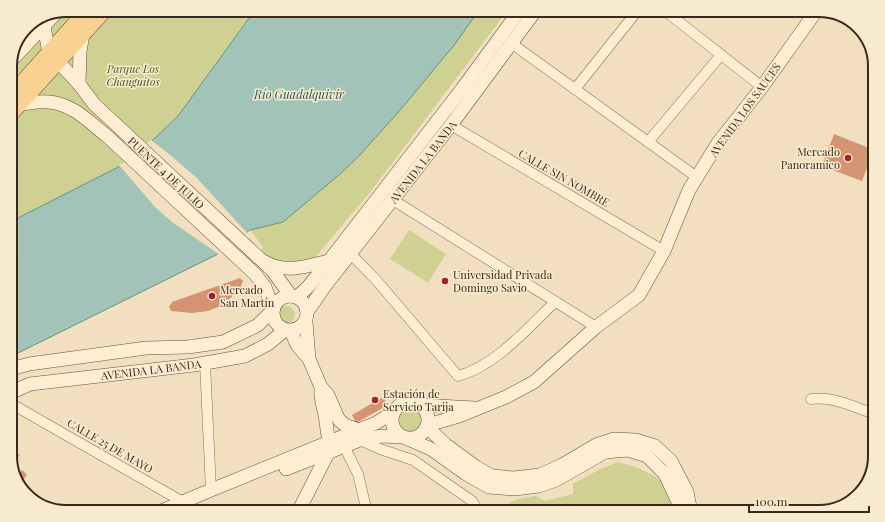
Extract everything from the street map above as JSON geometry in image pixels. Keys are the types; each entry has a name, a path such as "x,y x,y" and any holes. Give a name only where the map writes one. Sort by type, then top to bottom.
{"main road":[{"path":"17,99 54,57 83,17"},
{"path":"54,57 83,34 99,17"}],"street":[{"name":"AVENIDA LA BANDA","path":"294,296 308,287 329,261 462,89 515,17"},
{"name":"AVENIDA LA BANDA","path":"306,317 325,286 451,125 531,17"},
{"path":"575,89 632,17"},
{"path":"673,17 762,87"},
{"name":"AVENIDA LOS SAUCES","path":"427,426 480,408 534,382 596,327 639,295 664,251 689,190 698,178 718,143 762,87 812,17"},
{"path":"19,53 50,20"},
{"path":"44,27 54,57"},
{"path":"79,84 80,51 83,34"},
{"path":"511,44 698,178"},
{"path":"648,142 721,55"},
{"name":"PUENTE 4 DE JULIO","path":"54,57 79,84 94,104 238,249 265,287 273,308"},
{"name":"PUENTE 4 DE JULIO","path":"17,100 48,101 65,105 83,116 238,249 257,257 272,270 294,296"},
{"name":"CALLE SIN NOMBRE","path":"451,125 664,251"},
{"path":"393,200 596,327"},
{"path":"350,254 377,281 458,376 471,372 496,356 555,302"},
{"path":"257,257 269,264 286,268 305,267 329,261"},
{"path":"306,317 299,328 288,331 280,328 274,320 273,308 280,299 294,296 304,303 306,317 309,359"},
{"name":"AVENIDA LA BANDA","path":"17,367 146,348 188,347 223,342 258,325 273,308"},
{"path":"288,331 309,359 321,387 328,395 340,420 345,425 380,449 413,460 472,501 475,505"},
{"name":"AVENIDA LA BANDA","path":"17,390 30,384 205,363 245,356 288,331"},
{"path":"205,363 211,490"},
{"path":"321,387 320,398 325,412 333,448 358,474 365,505"},
{"path":"810,399 834,399 868,411"},
{"path":"194,505 333,448 360,435 406,402 415,402 420,405 427,414 427,426 424,432 413,438 360,435"},
{"name":"AVENIDA LOS SAUCES","path":"420,405 480,408"},
{"name":"CALLE 25 DE MAYO","path":"17,407 182,505"},
{"path":"394,412 392,418 393,424 399,434 431,449 466,474 489,487 515,489 539,486 556,480 605,452 628,450 647,456 665,474 679,505"},
{"path":"427,426 446,445 476,467 492,476 514,478 540,475 562,465 596,445 614,439 636,440 655,446 671,461 687,492 690,505"},
{"path":"191,505 211,490 333,448"},
{"path":"302,505 333,448"}],"green space":[{"path":"78,17 17,83 17,62 56,18"},
{"name":"Parque Los Changuitos","path":"105,17 251,17 178,116 132,161 17,218 17,114"},
{"path":"474,17 503,17 371,191 313,260 281,263 260,253 263,247 250,230 283,222 402,108 455,44"},
{"path":"409,230 446,254 428,283 390,259"},
{"path":"286,306 292,309 295,315 292,321 286,324 280,321 277,315 280,309"},
{"path":"411,406 420,410 424,419 420,428 411,432 402,428 398,419 402,410"},
{"path":"618,462 648,472 661,481 666,487 671,494 674,505 506,505 521,499 536,496 545,501 573,494 573,484 598,470"}],"water":[{"name":"Río Guadalquivir","path":"250,17 474,17 455,44 402,108 359,156 339,175 283,222 250,230 216,255 17,354 17,218 132,160 178,116"}],"pier":[{"path":"151,140 197,178 248,234 220,255 172,222 155,207 119,165 131,159"}],"building":[{"name":"Mercado Panoramico","path":"834,134 868,148 868,166 862,181 822,166"},
{"name":"Mercado San Martín","path":"240,278 243,281 240,289 223,305 208,311 192,313 171,311 169,307 172,302"},
{"path":"383,397 388,405 356,423 352,415"},
{"path":"22,470 27,475 23,480 22,478 20,472"}],"place":[{"name":"Mercado Panoramico","path":"848,158"},
{"name":"Universidad Privada Domingo Savio","path":"445,281"},
{"name":"Mercado San Martín","path":"212,296"},
{"name":"Estación de Servicio Tarija","path":"375,400"}]}
